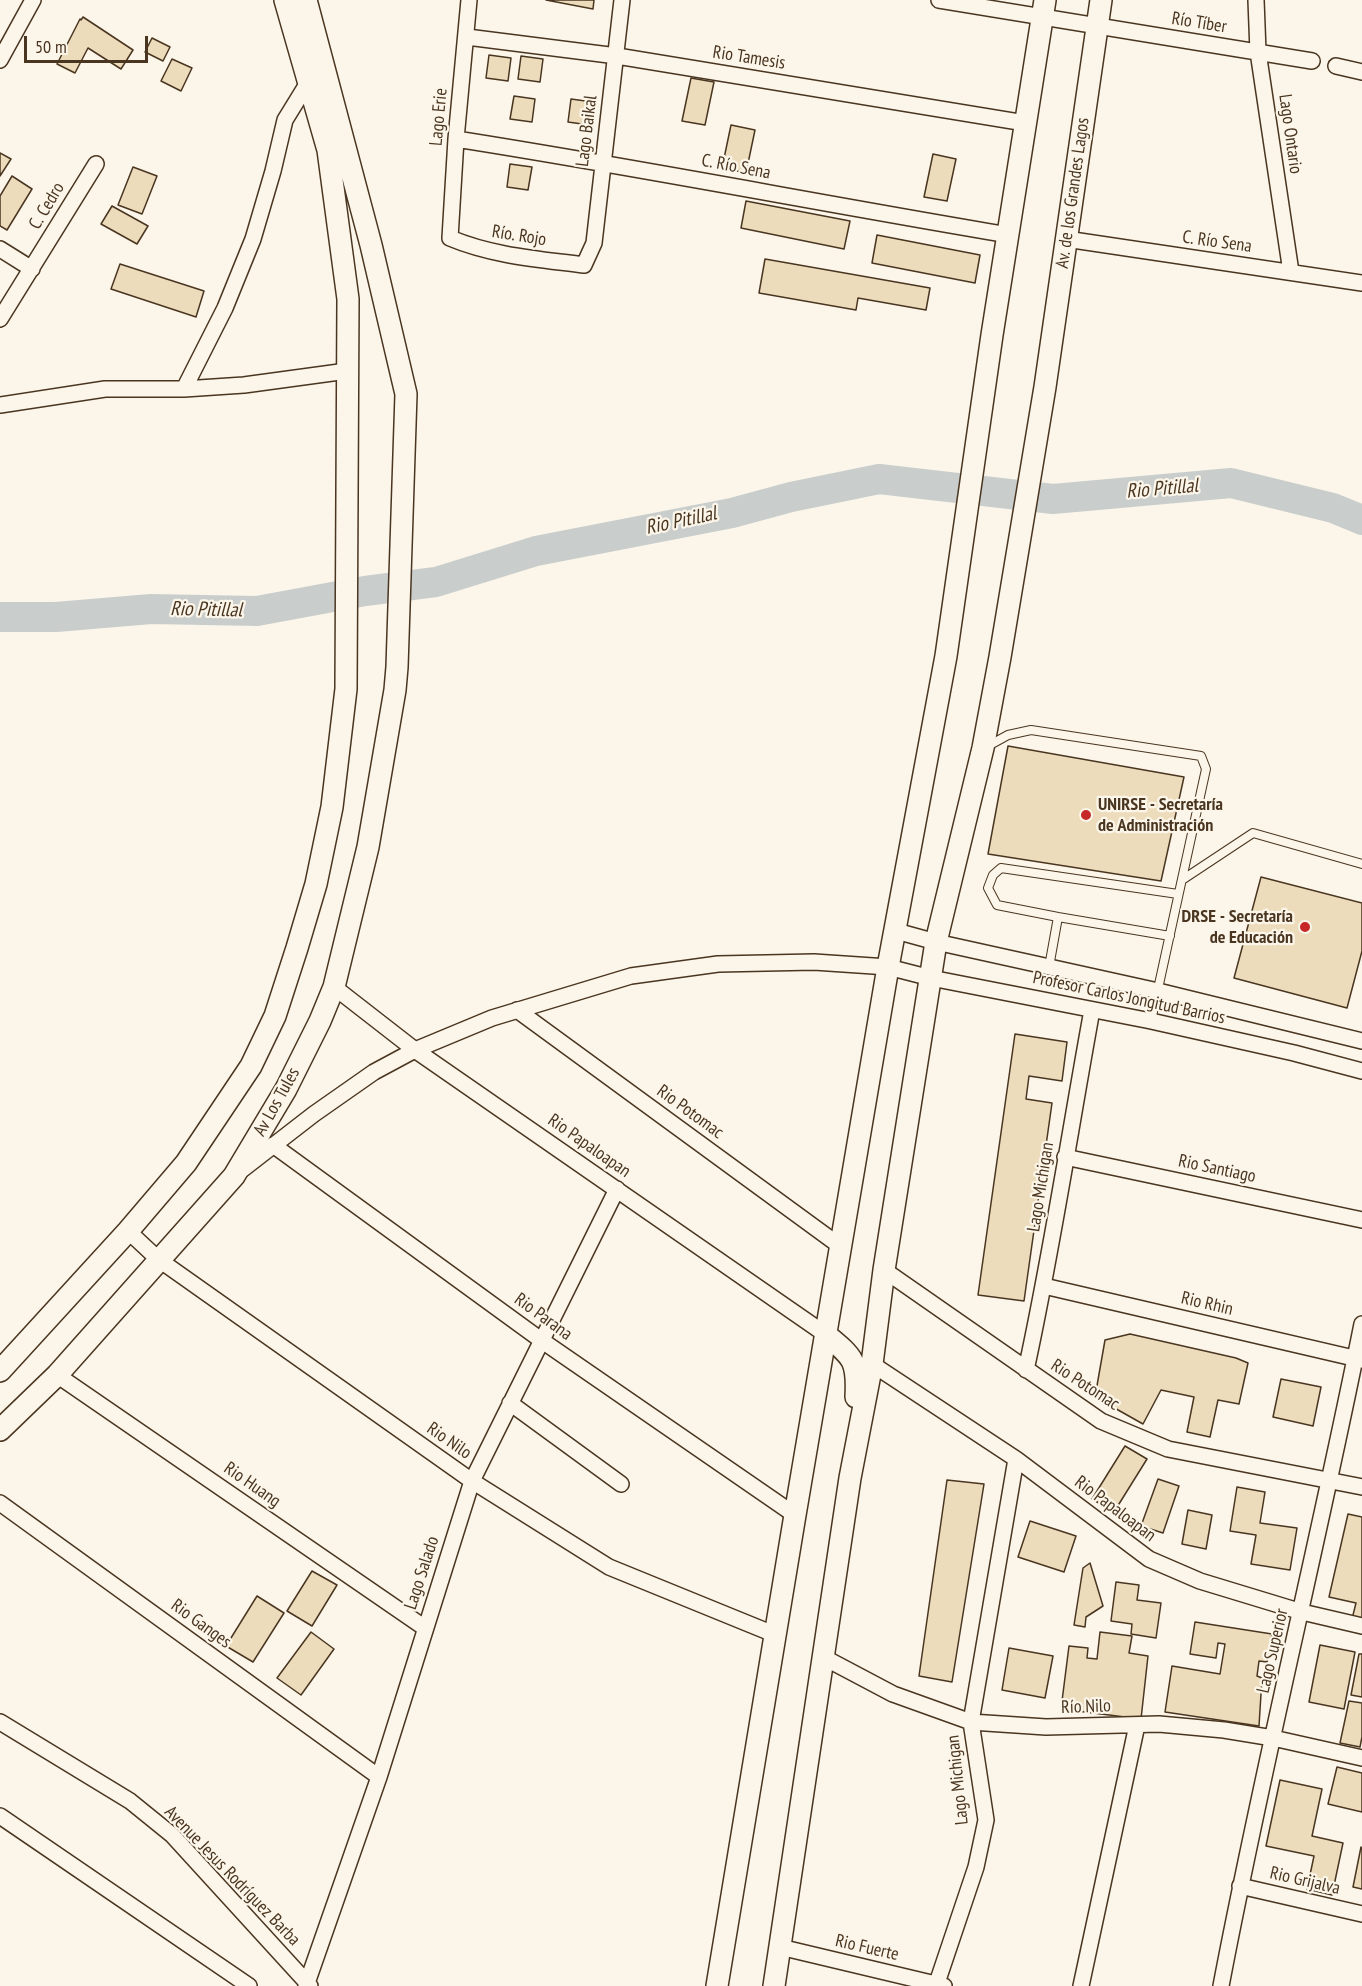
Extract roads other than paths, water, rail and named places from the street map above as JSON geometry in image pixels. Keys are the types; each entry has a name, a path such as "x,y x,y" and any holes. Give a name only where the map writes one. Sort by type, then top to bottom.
{"street":[{"path":"0,60 33,0"},
{"path":"0,1371 128,1231 186,1163 223,1110 251,1066 274,1016 316,884 332,807 346,689 348,299 328,150 285,0"},
{"name":"Av Los Tules","path":"0,1430 57,1374 234,1176 286,1089 334,987 368,847 397,667 406,394 371,245 306,0"},
{"name":"Lago Erie","path":"450,238 456,139 469,0"},
{"name":"Lago Baikal","path":"584,264 594,243 622,0"},
{"name":"Río Tíber","path":"939,0 1043,8 1097,26 1312,61"},
{"name":"Av. de los Grandes Lagos","path":"850,1478 872,1364 884,1270 936,942 982,748 1000,657 1046,387 1101,0"},
{"name":"Lago Ontario","path":"1256,0 1258,52 1291,272"},
{"path":"717,1986 888,967 946,656 986,376 1043,8"},
{"name":"Rio Tamesis","path":"466,37 616,56 1024,123"},
{"path":"1336,66 1362,72"},
{"path":"184,389 225,308 253,239 285,120 309,81"},
{"name":"C. Río Sena","path":"456,139 603,162 842,207 1009,235"},
{"name":"C. Cedro","path":"0,319 96,164"},
{"name":"Río. Rojo","path":"450,238 474,249 584,264"},
{"name":"C. Río Sena","path":"1066,239 1362,283"},
{"path":"0,249 32,269"},
{"path":"0,405 105,389 184,389 244,385 347,371"},
{"name":"Profesor Carlos Jongitud Barrios","path":"896,931 1362,1041"},
{"name":"Profesor Carlos Jongitud Barrios","path":"234,1176 374,1072 415,1050 517,1010 631,976 718,964 814,962 888,967 931,978 1150,1021 1294,1053 1362,1071"},
{"name":"Rio Papaloapan","path":"334,987 415,1050 825,1334"},
{"name":"Rio Potomac","path":"517,1010 840,1246"},
{"name":"Lago Michigan","path":"1026,1370 1044,1287 1092,1010"},
{"path":"1294,1053 1302,1026"},
{"name":"Rio Parana","path":"273,1145 541,1340 795,1515"},
{"name":"Rio Santiago","path":"1065,1157 1362,1220"},
{"name":"Lago Salado","path":"308,1985 379,1776 472,1481 617,1189"},
{"name":"Rio Nilo","path":"128,1231 158,1259 472,1481 609,1567 776,1635"},
{"name":"Rio Potomac","path":"884,1270 1101,1421 1168,1449 1362,1487"},
{"name":"Rio Rhin","path":"1044,1287 1359,1359"},
{"name":"Lago Superior","path":"1221,1986 1240,1886 1359,1359 1362,1324"},
{"path":"774,1986 850,1478 856,1371 850,1354 825,1334"},
{"name":"Rio Papaloapan","path":"872,1364 1016,1459 1149,1559 1200,1581 1302,1612 1362,1626"},
{"name":"Rio Huang","path":"57,1374 425,1628"},
{"path":"510,1403 621,1484"},
{"name":"Lago Michigan","path":"939,1985 976,1867 986,1820 971,1722 1016,1459"},
{"name":"Rio Ganges","path":"0,1503 379,1776"},
{"name":"Río Nilo","path":"823,1657 893,1694 971,1722 1046,1727 1159,1724 1224,1730 1273,1738 1362,1758"},
{"name":"Avenue Jesus Rodríguez Barba","path":"0,1722 130,1801 172,1835 308,1985"},
{"path":"1081,1986 1137,1725"},
{"path":"0,1816 249,1986"},
{"name":"Rio Grijalva","path":"1240,1886 1362,1914"},
{"name":"Rio Fuerte","path":"780,1947 939,1985"}],"lane":[{"path":"982,748 1008,735 1030,730 1201,756 1206,768 1150,1021"},
{"path":"1182,880 1253,833 1362,864"},
{"path":"1170,936 997,905 988,888 993,875 1000,868 1178,894"},
{"path":"1049,967 1058,917"}],"waterway":[{"name":"Rio Pitillal","path":"0,617 56,617 151,609 257,611 365,591 436,582 536,551 732,513 791,497 879,479 1053,499 1231,483 1333,508 1362,520"}],"place":[{"name":"UNIRSE - Secretaría de Administración","path":"1086,815"},
{"name":"DRSE - Secretaría de Educación","path":"1305,927"}]}
